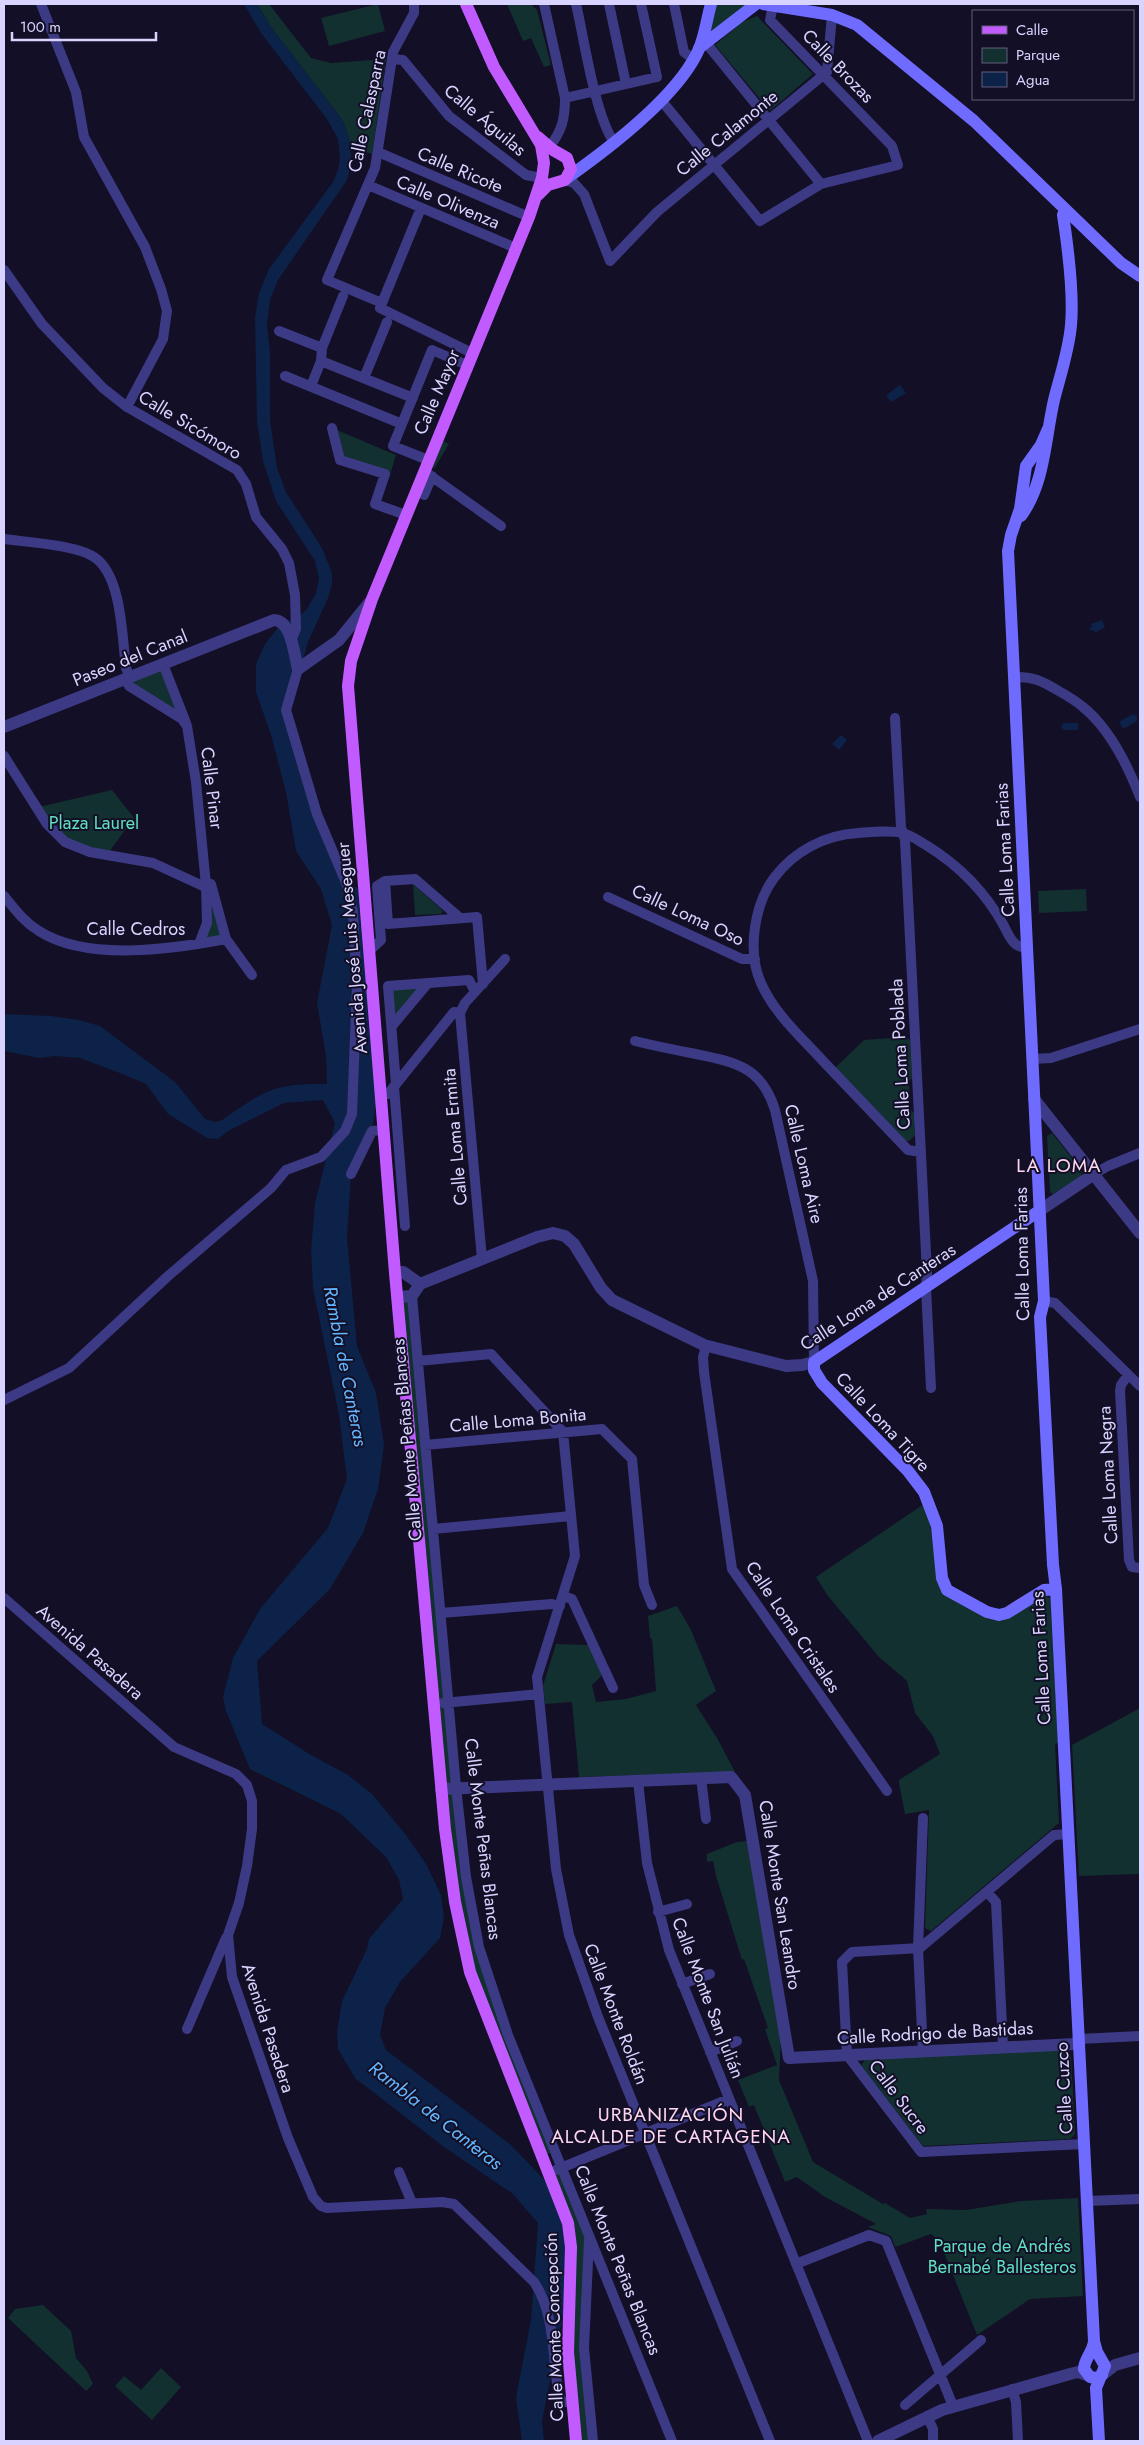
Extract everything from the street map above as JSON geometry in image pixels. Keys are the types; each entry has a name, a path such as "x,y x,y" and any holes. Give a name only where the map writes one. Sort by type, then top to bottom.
{"main road":[{"name":"Calle Mayor","path":"372,599 406,515 428,469 470,359 529,217 536,199 543,170 538,137 494,68 466,4"},
{"path":"699,50 711,4"},
{"path":"564,156 550,156 543,170 549,180 563,180 614,142 661,100 699,50 756,4"},
{"path":"768,5 818,8 849,20 873,37 985,131 1065,210 1122,263 1140,276"},
{"path":"706,24 710,32 719,32"},
{"path":"538,137 549,147 575,163 588,163"},
{"path":"563,180 571,169 564,156"},
{"name":"Calle Mayor","path":"536,199 544,189 563,180"},
{"name":"Calle Loma Farias","path":"1065,210 1063,215 1068,254 1071,325 1048,429 1041,445 1026,466 1020,509 1008,551 1044,1301 1040,1317 1069,1834"},
{"name":"Avenida José Luis Meseguer","path":"372,599 351,662 348,686 398,1297"},
{"name":"Calle Loma de Canteras","path":"814,1362 1039,1211"},
{"name":"Calle Monte Peñas Blancas","path":"398,1297 432,1704 455,1902 470,1972 555,2170 565,2212"},
{"name":"Calle Loma Tigre","path":"814,1362 814,1370 822,1383 908,1471 924,1492 937,1526 942,1578 947,1590 987,1612 999,1615 1007,1613 1044,1590 1056,1589"},
{"name":"Calle Cuzco","path":"1069,1834 1094,2341 1091,2373 1105,2366 1094,2341"},
{"name":"Calle Monte Concepción","path":"565,2212 571,2247 568,2321 571,2402 576,2441"},
{"path":"1091,2373 1099,2441"}],"street":[{"path":"41,4 76,92 84,137 145,247 161,289 166,311 163,340 127,407"},
{"name":"Calle Calasparra","path":"381,306 327,280 375,168 393,52 414,13 414,4"},
{"path":"544,4 564,98 564,121 561,131 549,147"},
{"path":"576,4 596,90 609,135 614,142"},
{"path":"609,4 626,84"},
{"path":"641,4 657,77 671,88"},
{"path":"661,100 760,221 822,184 769,120 699,50 684,52 674,4"},
{"name":"Calle Brozas","path":"768,5 770,20 892,146 898,165 822,184"},
{"path":"823,75 827,72 832,15"},
{"name":"Calle Águilas","path":"392,59 403,60 436,102 460,124 526,175 543,170"},
{"name":"Calle Calamonte","path":"563,180 574,183 584,194 610,261 656,212 823,75"},
{"path":"564,98 657,77"},
{"name":"Calle Ricote","path":"378,152 529,217"},
{"name":"Calle Olivenza","path":"368,185 516,248"},
{"path":"421,208 381,306 470,359"},
{"name":"Calle Sicómoro","path":"4,270 42,324 102,388 127,407 230,465 242,477 256,518 282,549 292,572 296,629 294,636 290,638"},
{"path":"311,386 321,360 322,348 343,296"},
{"path":"364,378 387,322"},
{"path":"279,331 322,348"},
{"path":"470,359 432,350 393,446 428,469 501,526"},
{"path":"321,360 413,398"},
{"path":"285,376 402,424"},
{"path":"332,428 340,460 385,474 376,504 406,515"},
{"path":"424,495 428,469"},
{"path":"4,539 81,551 94,556 101,562 110,575 115,590 128,678"},
{"path":"298,669 339,640 372,599"},
{"name":"Paseo del Canal","path":"4,728 269,621 281,621 290,638"},
{"path":"4,1400 69,1368 167,1277 271,1188 286,1170 321,1157 335,1144 348,1125 352,1114 357,986 353,912 346,885 317,814 286,710 298,669 290,638"},
{"name":"Calle Pinar","path":"163,664 188,726 196,782 204,854 207,923 199,944"},
{"path":"1014,677 1028,676 1041,681 1084,707 1100,725 1118,753 1140,798"},
{"name":"Calle Pinar","path":"128,678 129,686 182,719 188,726"},
{"name":"Calle Loma Poblada","path":"896,718 902,833 905,840 928,1273 926,1288 931,1388"},
{"path":"4,756 46,824 65,842 90,852 153,863 203,886 206,885"},
{"path":"921,1152 908,1150 785,1021 763,988 755,960 756,928 762,901 770,883 793,858 811,846 838,836 864,832 902,833 936,852 962,870 984,895 1016,944 1027,948"},
{"name":"Calle Pinar","path":"204,854 226,939 252,975"},
{"path":"381,884 415,879 460,918"},
{"path":"369,951 381,940 381,884"},
{"path":"381,884 388,924 477,917 483,984"},
{"name":"Calle Cedros","path":"4,896 33,927 51,938 68,943 114,949 175,948 226,939"},
{"name":"Calle Loma Oso","path":"608,897 742,959 755,960"},
{"path":"382,1094 388,1094 454,1012 460,1013 475,992 505,959"},
{"path":"405,1226 388,986 469,980 475,992"},
{"path":"392,1026 428,982"},
{"name":"Calle Loma Ermita","path":"460,1013 482,1259"},
{"path":"1032,1059 1051,1058 1140,1029"},
{"name":"Calle Loma Aire","path":"635,1041 737,1064 758,1078 769,1093 776,1110 813,1281 814,1362"},
{"path":"1034,1099 1140,1233"},
{"path":"1036,1138 1038,1126 1043,1122 1050,1122 1056,1126"},
{"path":"352,1174 372,1130 384,1130"},
{"name":"Calle Loma de Canteras","path":"1039,1211 1094,1174 1140,1153"},
{"name":"Calle Loma de Canteras","path":"420,1284 545,1234 565,1236 574,1244 601,1288 612,1300 706,1346 786,1366 814,1362"},
{"path":"395,1273 402,1272 420,1284 412,1296 398,1297"},
{"name":"Calle Monte Peñas Blancas","path":"412,1296 456,1787 470,1900 485,1969 555,2170 589,2236 672,2441"},
{"path":"1044,1301 1055,1303 1140,1386"},
{"name":"Calle Loma Cristales","path":"706,1346 703,1357 704,1372 732,1569 887,1790"},
{"path":"418,1361 491,1354 563,1432"},
{"name":"Calle Loma Negra","path":"1128,1375 1120,1391 1128,1550 1130,1566 1140,1568"},
{"name":"Calle Loma Bonita","path":"426,1444 602,1429 632,1459 644,1585 652,1605"},
{"name":"Calle Monte Roldán","path":"563,1432 575,1556 537,1677 556,1869 570,1935 588,1993 770,2441"},
{"path":"433,1529 571,1516"},
{"name":"Avenida Pasadera","path":"4,1598 174,1747 236,1774 247,1785 252,1801 252,1829 239,1903 228,1935 228,1956 236,1990 288,2138 316,2202 327,2208 442,2202 454,2204 539,2288 549,2322 559,2397 562,2402 571,2402"},
{"path":"441,1613 552,1604 572,1599 614,1688"},
{"path":"432,1704 539,1694"},
{"name":"Calle Monte San Leandro","path":"441,1789 731,1777 745,1795 789,2058"},
{"path":"701,1778 706,1819"},
{"name":"Calle Monte San Julián","path":"638,1781 646,1856 658,1912 682,1984 868,2441"},
{"path":"923,1818 918,1948 923,2051"},
{"path":"918,1948 1054,1835 1069,1834"},
{"path":"987,1892 996,1902 1003,2047"},
{"path":"658,1912 687,1904"},
{"path":"187,2029 228,1935"},
{"name":"Calle Sucre","path":"918,1948 852,1952 842,1962 847,2055 920,2152 1084,2144"},
{"path":"682,1984 710,1974"},
{"name":"Calle Rodrigo de Bastidas","path":"789,2058 1075,2044 1079,2039 1140,2036"},
{"path":"710,2052 737,2041"},
{"path":"555,2170 729,2099"},
{"path":"399,2172 412,2203"},
{"path":"1087,2201 1140,2199"},
{"path":"796,2264 869,2235 886,2241 953,2406"},
{"name":"Calle Monte Concepción","path":"589,2236 584,2348 593,2441"},
{"path":"904,2405 982,2340"},
{"path":"1100,2358 1140,2351"},
{"path":"878,2441 927,2416 953,2406 1070,2374 1080,2369 1091,2373 1140,2358"},
{"path":"1012,2389 1016,2402 1018,2441"},
{"path":"927,2416 933,2429 933,2441"}],"green space":[{"path":"257,4 269,4 311,58 331,63 386,59 372,154 351,147 345,126 340,117 271,27"},
{"path":"378,4 385,31 329,46 321,18"},
{"path":"507,4 531,4 537,10 551,65 544,67 531,38 523,41"},
{"path":"711,4 756,4 710,32"},
{"path":"757,16 813,74 770,111 715,45 742,22"},
{"path":"332,428 396,455 390,475 340,460"},
{"path":"443,441 449,444 434,469 433,467"},
{"path":"163,664 187,726 126,679"},
{"name":"Plaza Laurel","path":"112,790 134,818 109,852 65,842 39,807"},
{"path":"413,884 443,911 441,914 415,915"},
{"path":"206,885 226,939 199,944 207,923"},
{"path":"1086,889 1087,911 1039,913 1038,891"},
{"path":"428,983 392,1026 388,986"},
{"path":"906,1037 910,1040 912,1078 909,1082 910,1109 914,1113 915,1135 909,1141 905,1141 835,1068 864,1040"},
{"path":"1052,1133 1082,1171 1081,1176 1053,1194 1050,1192 1047,1136"},
{"path":"412,1296 456,1787 479,1947 555,2151 543,2156 462,1938 398,1297"},
{"path":"924,1504 928,1509 938,1579 985,1616 1042,1595 1050,1598 1058,1743 1055,1744 1059,1823 931,1931 925,1928 929,1810 905,1814 899,1780 940,1754 933,1736 915,1713 907,1681 879,1657 828,1596 816,1577"},
{"path":"677,1606 691,1630 716,1691 696,1705 717,1738 735,1772 579,1777 572,1702 545,1704 543,1686 556,1644 588,1645 602,1675 592,1685 596,1702 626,1699 656,1691 652,1639 650,1638 648,1616"},
{"path":"1140,1708 1140,1874 1079,1876 1072,1745"},
{"name":"Parque de Andrés Bernabé Ballesteros","path":"748,1841 781,2037 779,2080 813,2162 910,2218 927,2214 926,2209 966,2210 1021,2201 1078,2198 1083,2296 1030,2299 977,2335 939,2240 931,2234 895,2247 891,2236 868,2227 876,2224 825,2197 797,2177 785,2182 754,2105 749,2107 738,2080 777,2065 765,2029 768,2028 744,1959 742,1960 713,1861 707,1862 707,1854 737,1842"},
{"path":"1065,2049 1071,2055 1075,2134 1070,2139 923,2146 861,2065 866,2059"},
{"path":"561,2168 589,2236 584,2348 593,2441 576,2441 549,2172"},
{"path":"43,2305 71,2331 76,2358 87,2371 93,2384 86,2391 8,2318 15,2309"},
{"path":"161,2368 181,2387 152,2420 115,2386 124,2376 141,2390"}],"water":[{"name":"Rambla de Canteras","path":"244,4 257,4 271,27 340,117 347,132 351,148 351,164 347,180 278,280 270,300 267,326 270,352 270,420 277,468 286,492 322,548 332,573 332,584 328,598 308,642 289,710 319,812 350,886 359,888 377,1095 372,1131 351,1174 347,1238 357,1346 376,1393 384,1445 378,1489 363,1533 330,1589 257,1661 262,1724 311,1755 348,1775 372,1794 406,1835 426,1864 441,1895 444,1918 440,1938 400,1982 385,2008 380,2035 386,2050 511,2145 558,2194 565,2212 569,2287 542,2421 544,2441 522,2441 516,2397 531,2320 538,2223 513,2194 444,2147 355,2078 338,2049 337,2031 342,2001 367,1949 369,1939 403,1899 399,1880 386,1857 341,1814 250,1769 226,1711 223,1697 233,1658 260,1609 328,1528 347,1479 339,1415 313,1288 311,1250 315,1203 335,1123 323,1100 284,1103 228,1131 218,1139 207,1138 168,1114 146,1084 125,1075 80,1058 55,1056 39,1058 4,1051 4,1014 51,1016 79,1020 100,1026 175,1082 205,1119 216,1122 271,1090 294,1085 327,1084 326,1056 317,1003 332,925 321,889 296,851 286,792 271,735 256,692 256,664 265,644 280,625 300,615 307,609 316,593 319,578 315,561 276,501 263,461 257,421 255,318 259,293 269,269 333,182 340,159 338,139 327,119 261,33"},
{"path":"900,385 906,393 891,402 886,395"},
{"path":"1102,620 1105,627 1095,633 1093,630 1090,631 1091,624"},
{"path":"1133,714 1137,716 1137,721 1123,729 1119,722"},
{"path":"1064,723 1078,723 1078,730 1064,730 1061,727"},
{"path":"841,735 847,740 839,750 832,744"}],"district":[{"name":"LA LOMA","path":"1059,1165"},
{"name":"URBANIZACIÓN ALCALDE DE CARTAGENA","path":"671,2125"}]}
